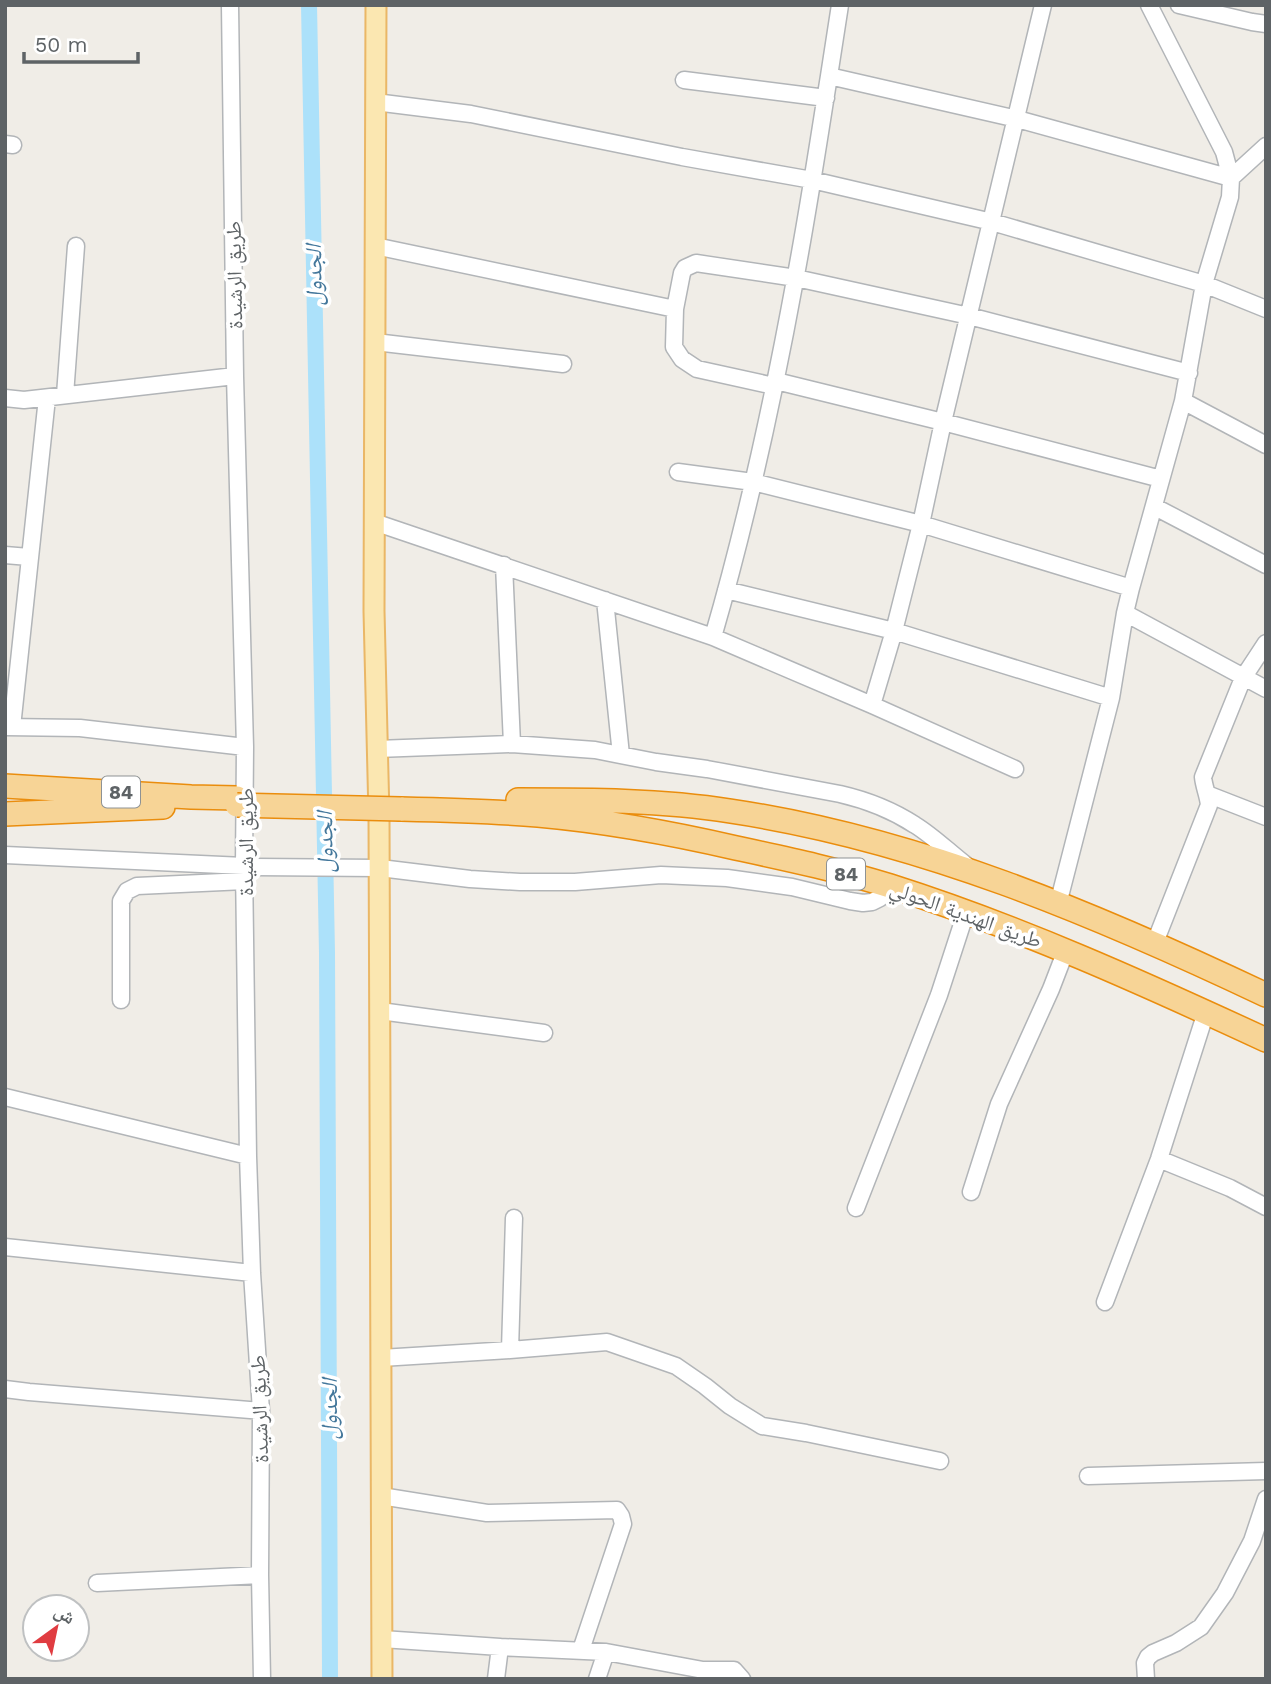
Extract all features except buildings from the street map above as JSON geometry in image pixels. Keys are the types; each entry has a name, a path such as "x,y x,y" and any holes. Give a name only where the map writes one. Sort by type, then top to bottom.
{"highway":[{"name":"84","path":"5,786 237,801 400,805"},
{"name":"طريق الهندية الحولي","path":"400,805 555,800 614,801 728,810 784,820 903,849 975,872 1154,944 1266,995"},
{"name":"84","path":"5,814 237,801"},
{"name":"طريق الهندية الحولي","path":"400,805 589,820 780,857 889,886 1066,950 1266,1040"}],"main road":[{"path":"376,5 374,611 380,868 382,1679"}],"street":[{"name":"طريق الرشيدة","path":"230,5 235,376 245,747 248,1156 261,1411 262,1679"},
{"path":"713,637 775,384 796,278 840,5"},
{"path":"872,705 921,524 1043,5"},
{"path":"1058,904 1111,698 1131,588 1183,401 1203,284 1230,197 1231,178 1224,152 1149,5"},
{"path":"1179,5 1266,24"},
{"path":"829,76 1017,119 1231,178"},
{"path":"684,80 825,98"},
{"path":"375,102 471,114 682,157 812,180 992,222 1203,284 1266,309"},
{"path":"1231,178 1266,146"},
{"path":"65,396 76,246"},
{"path":"376,246 675,309"},
{"path":"1161,479 943,422 697,369 682,359 674,347 675,309 682,273 696,262 796,278 969,316 1189,373"},
{"path":"375,342 563,364"},
{"path":"5,398 47,398 235,376"},
{"path":"47,398 9,727 80,728 245,747"},
{"path":"1183,401 1266,445"},
{"path":"678,472 753,482 921,524 1131,588"},
{"path":"1155,507 1266,565"},
{"path":"374,522 713,637 1015,769"},
{"path":"5,555 29,557"},
{"path":"503,565 512,744"},
{"path":"726,590 894,631 1111,698"},
{"path":"606,600 621,755"},
{"path":"1125,613 1266,689"},
{"path":"1154,944 1209,805 1203,777 1243,678 1266,643"},
{"path":"377,749 512,744 595,750 839,794 860,799 916,825 975,872"},
{"path":"1207,794 1266,817"},
{"path":"5,855 245,872"},
{"path":"121,1000 121,901 127,891 137,886 290,867 380,868 520,882 604,881 661,875 727,878 792,887 863,903 880,898 889,886"},
{"path":"856,1208 939,995 966,912"},
{"path":"971,1192 999,1104 1066,950"},
{"path":"380,1011 544,1033"},
{"path":"1105,1302 1159,1159 1206,1012"},
{"path":"5,1097 248,1156"},
{"path":"1159,1159 1230,1188 1266,1207"},
{"path":"510,1350 514,1218"},
{"path":"5,1247 252,1273"},
{"path":"381,1358 607,1342 676,1366 762,1426 940,1461"},
{"path":"5,1389 261,1411"},
{"path":"1088,1476 1266,1471"},
{"path":"381,1496 487,1513 617,1510 623,1524 581,1650"},
{"path":"1146,1679 1145,1663 1148,1657 1201,1627 1225,1593 1252,1541 1266,1499"},
{"path":"97,1583 260,1576"},
{"path":"382,1639 606,1651 703,1670 734,1670 742,1679"},
{"path":"496,1679 500,1647"},
{"path":"597,1679 606,1651"}],"waterway":[{"name":"الجدول","path":"309,5 327,953 330,1679"}]}
